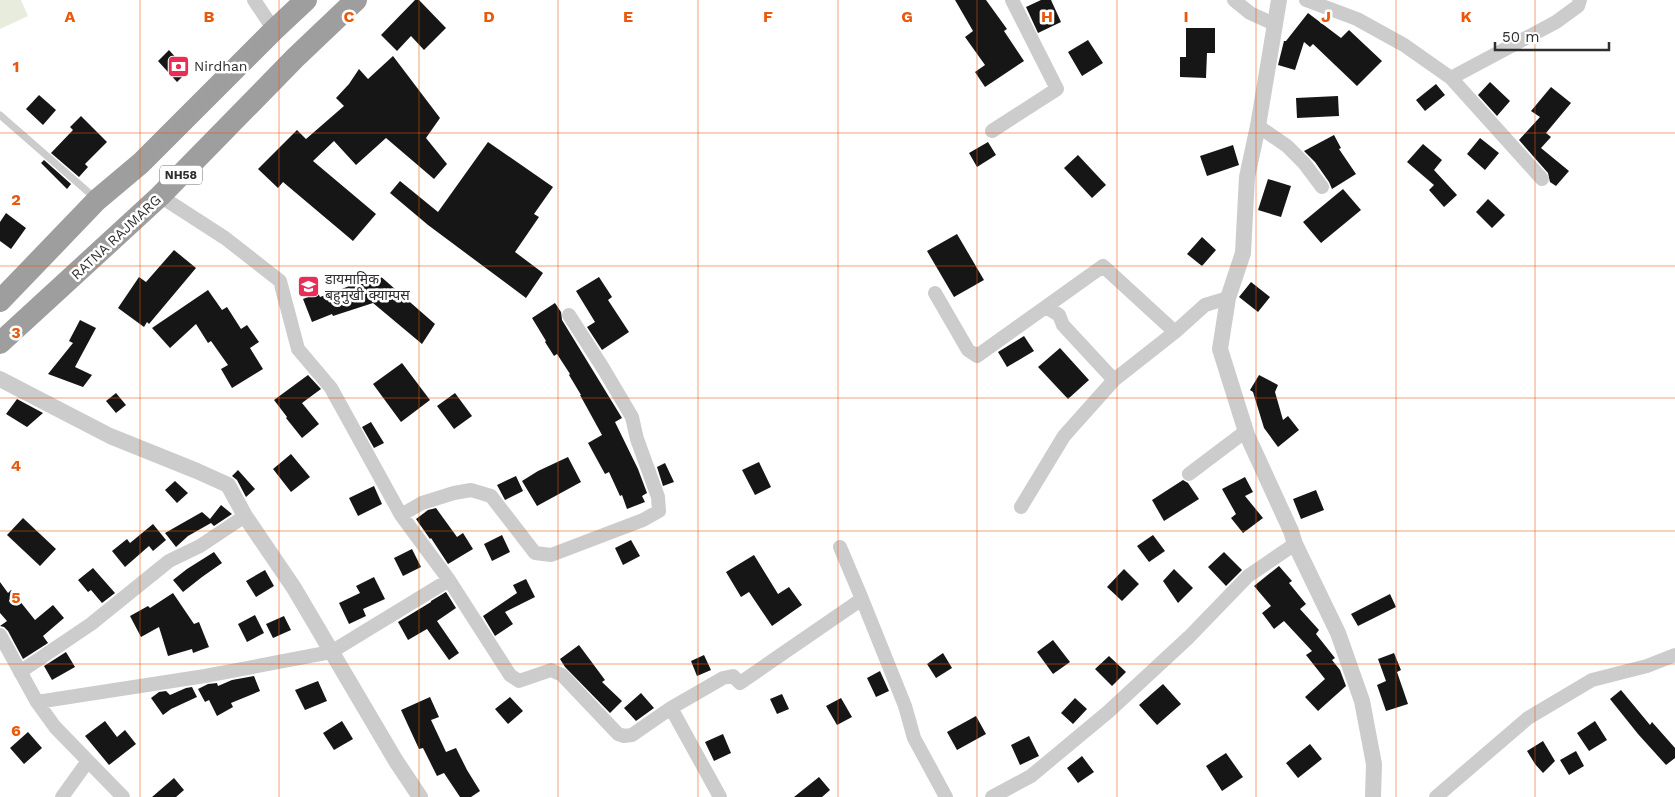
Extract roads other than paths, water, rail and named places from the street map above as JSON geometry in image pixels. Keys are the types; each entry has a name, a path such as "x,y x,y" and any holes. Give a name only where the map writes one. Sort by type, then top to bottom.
{"highway":[{"name":"NH58","path":"0,301 98,200 141,163 306,0"},
{"name":"RATNA RAJMARG","path":"0,343 160,196 295,58 356,0"}],"street":[{"path":"254,0 274,30"},
{"path":"992,131 1056,89 1012,0"},
{"path":"1234,0 1250,13 1274,24"},
{"path":"1279,0 1258,126 1247,177 1242,253 1228,298 1220,349 1246,431 1291,531 1295,544 1338,633 1362,701 1374,764 1373,797"},
{"path":"1306,0 1357,20 1396,41 1451,78 1542,179"},
{"path":"1451,78 1556,22 1578,6 1580,0"},
{"path":"1258,126 1287,146 1304,163 1322,187"},
{"path":"160,196 226,238 280,281 298,349 331,388 401,515 449,580 504,667 510,675 519,681 551,670 562,675 618,734 624,736 632,735 671,708 723,678 733,676 740,683 862,599"},
{"path":"934,293 968,350 977,356 1104,266 1175,332"},
{"path":"1021,507 1064,436 1114,380 1175,332 1205,305 1228,298"},
{"path":"1046,307 1059,316 1063,325 1114,380"},
{"path":"401,515 422,503 471,490 491,496 535,553 551,555 644,520 659,511 658,497 637,439 632,417 569,315"},
{"path":"0,379 110,436 197,470 228,485 245,516 294,588 396,761 420,797"},
{"path":"1189,474 1246,431"},
{"path":"20,672 90,624 169,561 200,546 245,516"},
{"path":"992,797 1031,776 1101,718 1188,637 1248,576 1295,544"},
{"path":"840,548 905,706 914,738 946,797"},
{"path":"37,702 205,676 331,652 449,580"},
{"path":"0,635 37,702 55,727 123,797"},
{"path":"1436,797 1528,718 1592,680 1647,666 1675,655"},
{"path":"671,708 720,797"},
{"path":"62,797 88,761"}],"lane":[{"path":"0,114 98,200"}],"place":[{"name":"Nirdhan","path":"178,66"},
{"name":"डायमामिक बहुमुखी क्याम्पस","path":"309,287"}]}
